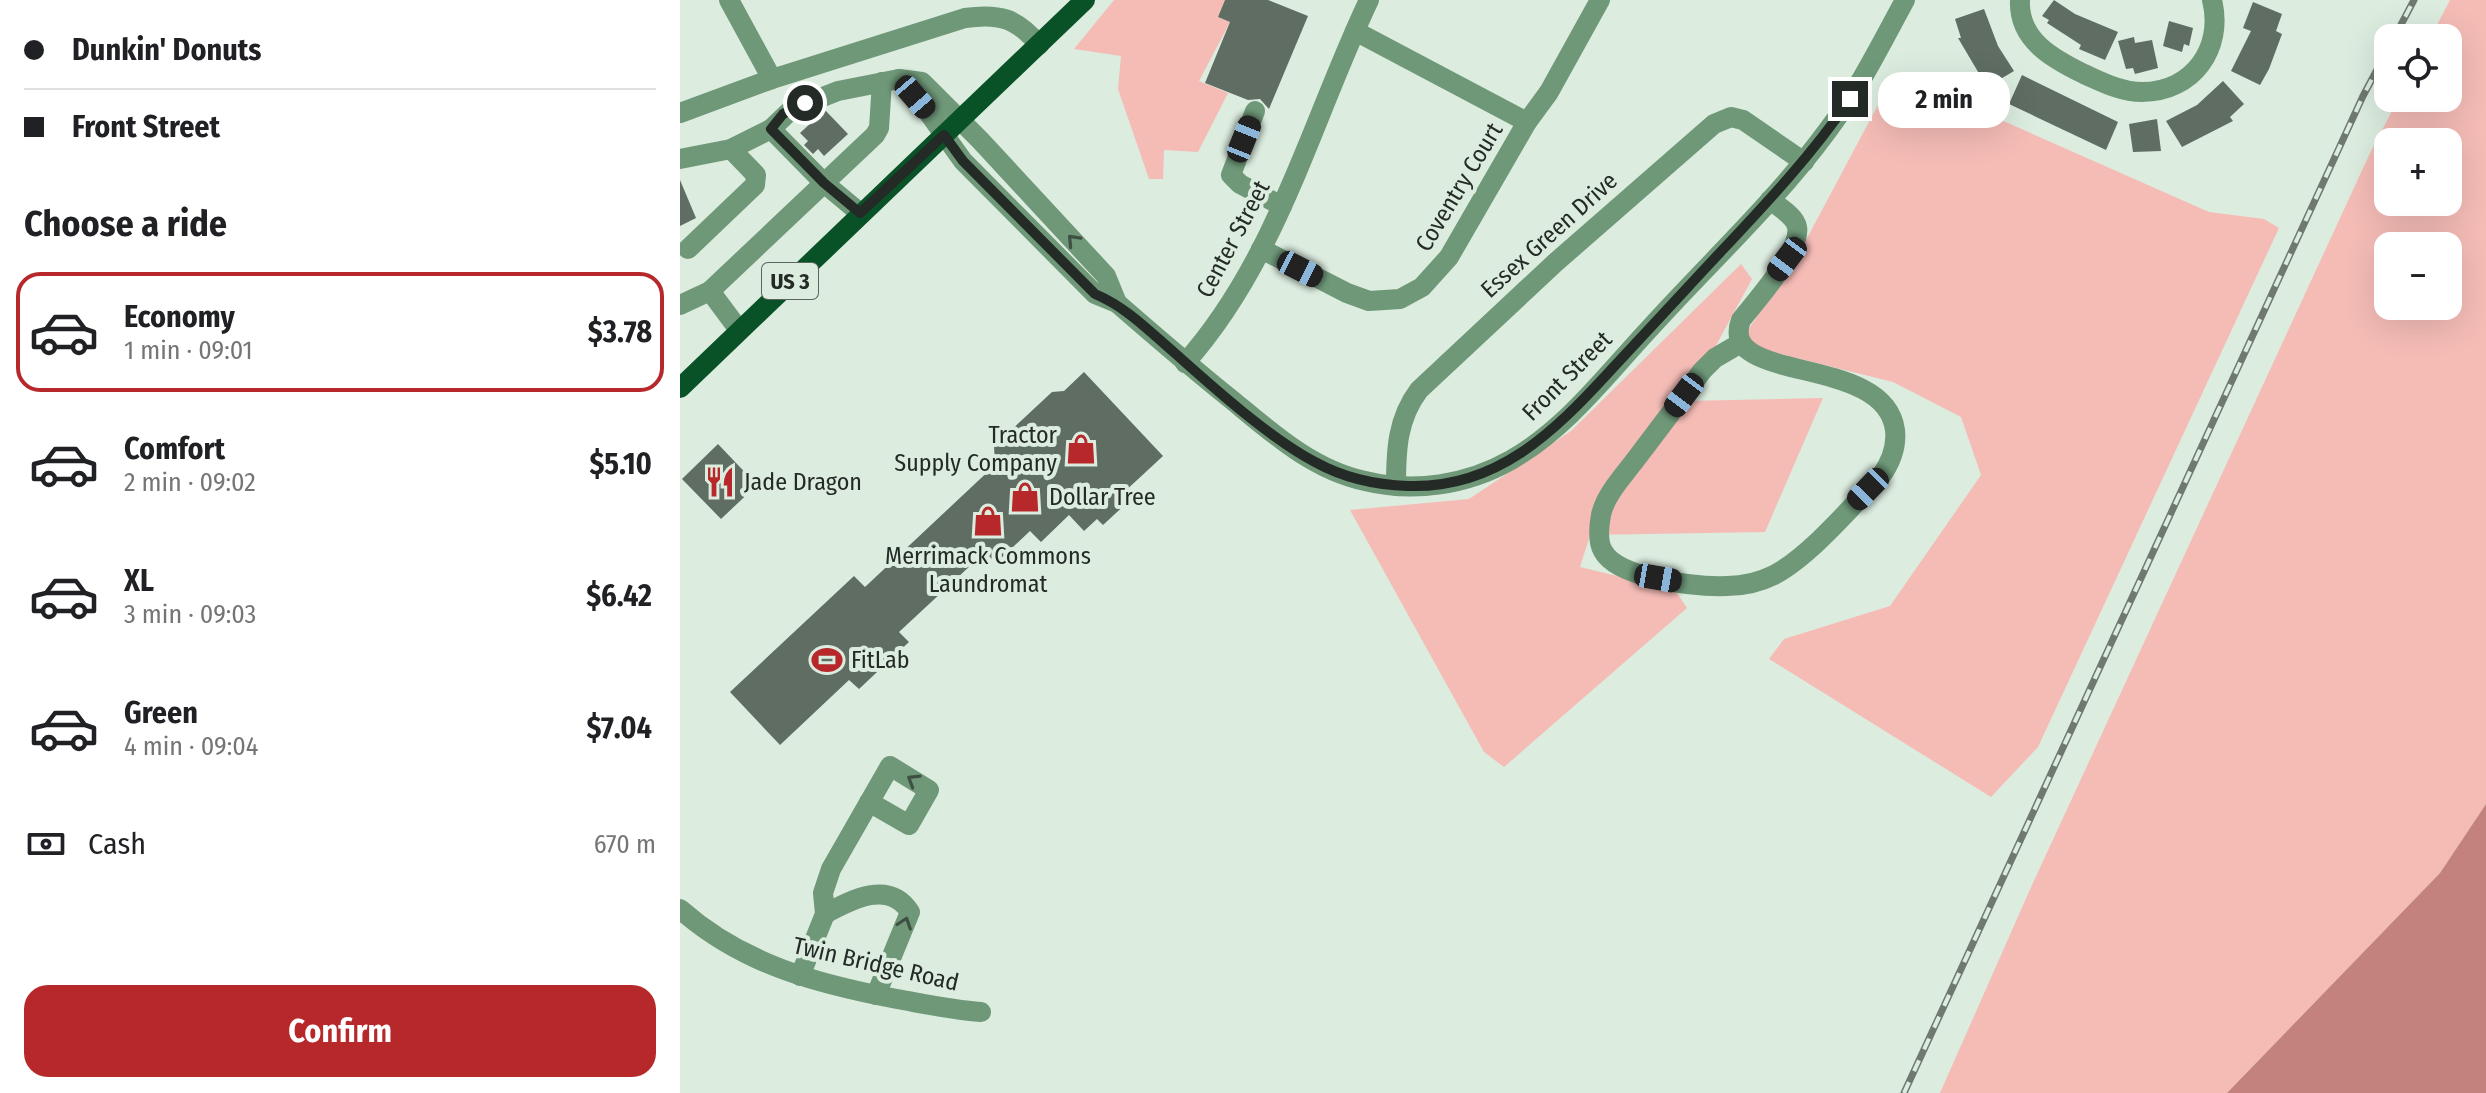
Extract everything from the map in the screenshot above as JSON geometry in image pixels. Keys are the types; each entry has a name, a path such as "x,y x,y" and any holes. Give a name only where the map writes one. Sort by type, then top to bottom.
{"main road":[{"name":"US 3","path":"680,388 1084,0"}],"street":[{"path":"729,0 772,79"},
{"name":"Coventry Court","path":"1261,249 1357,298 1384,302 1412,294 1434,277 1449,257 1527,122 1549,92 1600,0"},
{"name":"Front Street","path":"890,81 952,128 963,161 1095,294 1117,303 1262,425 1315,462 1365,482 1427,487 1453,482 1509,461 1536,444 1581,402 1804,162 1850,99 1905,0"},
{"path":"2020,0 2023,21 2030,36 2052,58 2122,90 2140,92 2156,91 2177,84 2205,60 2213,42 2216,23 2212,0"},
{"name":"Center Street","path":"1185,363 1214,328 1261,249 1282,206 1365,1"},
{"path":"680,113 772,79 965,18 982,16 1013,21 1025,28 1039,45"},
{"name":"Coventry Court","path":"1355,31 1527,122"},
{"path":"680,159 731,149 771,129 783,114 805,103 838,91 890,81 875,135 710,291 680,305"},
{"path":"1255,111 1231,175 1240,184 1282,206"},
{"name":"Essex Green Drive","path":"1396,486 1402,421 1408,404 1419,390 1556,262 1714,124 1731,117 1743,120 1804,162"},
{"path":"771,129 824,183 860,213"},
{"path":"688,249 755,185 756,175 731,149"},
{"path":"1739,344 1715,358 1702,371 1614,489 1602,511 1600,546 1604,554 1619,567 1632,573 1707,585 1727,586 1762,580 1805,552 1890,464 1895,450 1894,423 1886,407 1873,394 1854,384 1764,360 1739,344 1741,320 1787,259 1797,237 1797,227 1792,218 1770,200"},
{"path":"710,291 739,330"},
{"path":"800,976 825,914 823,893 831,869 869,802"},
{"path":"825,914 848,901 870,894 883,894 905,904 910,912 876,995"},
{"name":"Twin Bridge Road","path":"680,909 731,947 800,976 876,995 981,1012"}],"shaded area":[{"path":"1114,0 1225,0 1218,17 1230,22 1199,81 1228,93 1198,152 1164,150 1163,179 1149,179 1118,89 1121,56 1074,49"},
{"path":"2450,0 2486,0 2486,804 2440,873 2227,1093 1940,1093 2032,885 2374,145 2374,216 2462,216 2462,128 2383,128 2392,112 2462,112 2462,24 2437,24"},
{"path":"1895,73 2209,212 2264,219 2279,228 2038,747 1991,797 1769,659 1784,639 1890,606 1981,475 1961,417 1893,382 1739,344 1805,242"},
{"path":"1741,264 1752,279 1686,401 1823,398 1765,532 1590,535 1580,567 1675,590 1687,608 1504,767 1484,752 1350,510 1469,499 1571,431"},
{"path":"2486,804 2486,1093 2227,1093 2440,873"}],"building":[{"path":"1225,0 1268,0 1308,16 1269,109 1260,99 1248,100 1205,83 1230,22 1218,17"},
{"path":"2054,0 2075,14 2118,32 2105,60 2079,49 2081,45 2047,23 2049,20 2042,16"},
{"path":"2253,2 2282,14 2276,31 2282,34 2260,85 2231,71 2251,31 2243,28"},
{"path":"1984,9 1998,46 2014,71 1987,87 1958,38 1961,38 1955,19"},
{"path":"2169,21 2193,28 2189,46 2184,44 2182,52 2163,46"},
{"path":"2134,37 2135,43 2152,40 2158,68 2135,74 2133,68 2126,69 2118,41"},
{"path":"2022,75 2118,122 2106,150 2009,104"},
{"path":"2223,81 2244,104 2230,117 2233,121 2182,147 2166,121 2197,105"},
{"path":"825,110 848,134 824,156 818,149 813,154 804,145 808,141 800,133"},
{"path":"2157,119 2161,151 2133,152 2129,124"},
{"path":"680,180 696,218 680,226"},
{"path":"1084,372 1163,456 1122,494 1129,501 1103,525 1097,519 1084,531 1069,515 1041,542 1030,531 996,563 985,552 899,632 909,642 859,689 849,680 780,745 730,692 854,576 865,587 995,465 994,446 1052,392 1064,391"},
{"name":"Jade Dragon","path":"718,444 757,485 721,519 682,479"}],"railway":[{"path":"2401,24 2414,0"},
{"path":"1904,1093 2374,75"}],"place":[{"name":"Tractor Supply Company","path":"1081,449"},
{"name":"Jade Dragon","path":"720,482"},
{"name":"Dollar Tree","path":"1025,497"},
{"name":"Merrimack Commons Laundromat","path":"988,521"},
{"name":"FitLab","path":"827,660"}],"route":[{"path":"805,103 783,114 771,129 824,183 860,213 944,135 963,161 1095,294 1117,303 1185,363 1290,446 1315,462 1365,482 1427,487 1482,473 1509,461 1560,424 1804,162 1850,99"}]}
